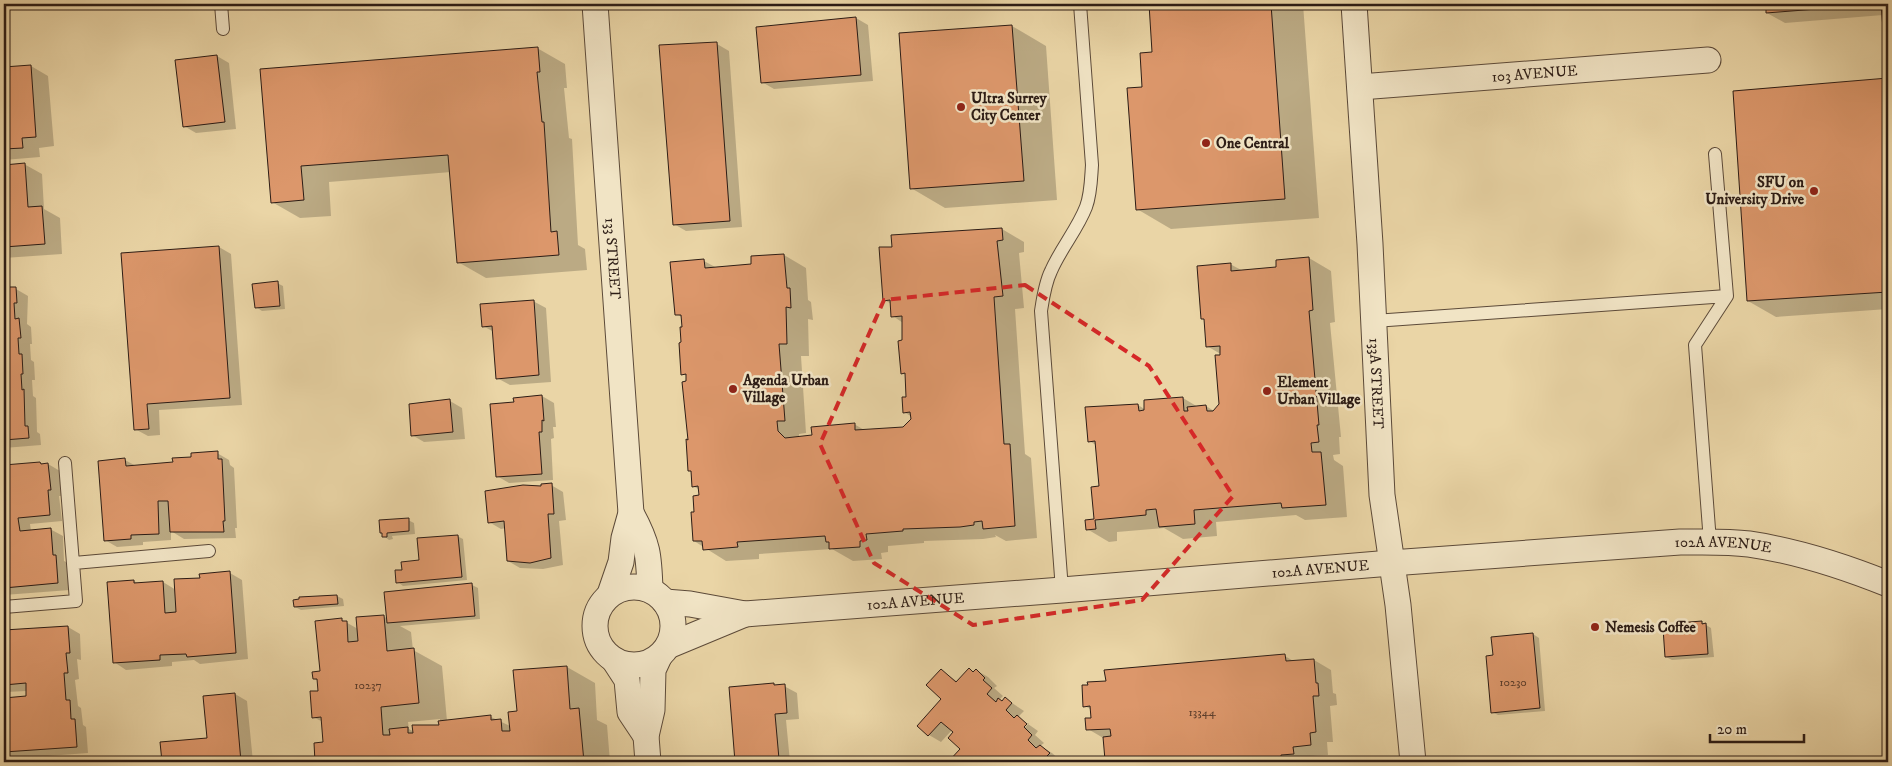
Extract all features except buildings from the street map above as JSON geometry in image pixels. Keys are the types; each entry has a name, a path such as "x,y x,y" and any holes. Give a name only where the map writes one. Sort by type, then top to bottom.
{"street":[{"name":"133 STREET","path":"595,4 631,513 624,538 621,562 610,594"},
{"name":"133A STREET","path":"1354,4 1374,321 1382,495 1398,605 1413,762"},
{"name":"103 AVENUE","path":"1360,87 1708,60"},
{"name":"133 STREET","path":"631,513 644,536 657,596"},
{"name":"102A AVENUE","path":"657,596 746,614 1391,563 1670,543 1710,542 1749,544 1816,558 1888,584"},
{"path":"648,762 646,736 652,710 653,670 664,651 672,635 671,612 657,596 640,587 620,589 610,594 603,601 594,620 594,632 604,653 625,665 637,665 649,663 664,651"},
{"name":"102A AVENUE","path":"664,651 746,614"},
{"path":"614,660 627,680 630,712 646,736"}],"lane":[{"path":"221,4 223,29"},
{"path":"1062,590 1041,312 1050,271 1079,223 1087,205 1091,184 1092,165 1080,4"},
{"path":"1710,542 1694,345 1727,296 1715,154"},
{"path":"1374,321 1727,296"},
{"path":"4,608 76,601 65,463"},
{"path":"74,563 209,551"}],"highlighted area":[{"path":"1025,285 1149,366 1233,496 1142,600 973,625 874,563 820,444 884,300"}],"place":[{"name":"Ultra Surrey City Center","path":"961,107"},
{"name":"One Central","path":"1206,143"},
{"name":"SFU on University Drive","path":"1814,191"},
{"name":"Agenda Urban Village","path":"733,389"},
{"name":"Element Urban Village","path":"1267,391"},
{"name":"Nemesis Coffee","path":"1595,627"}]}
